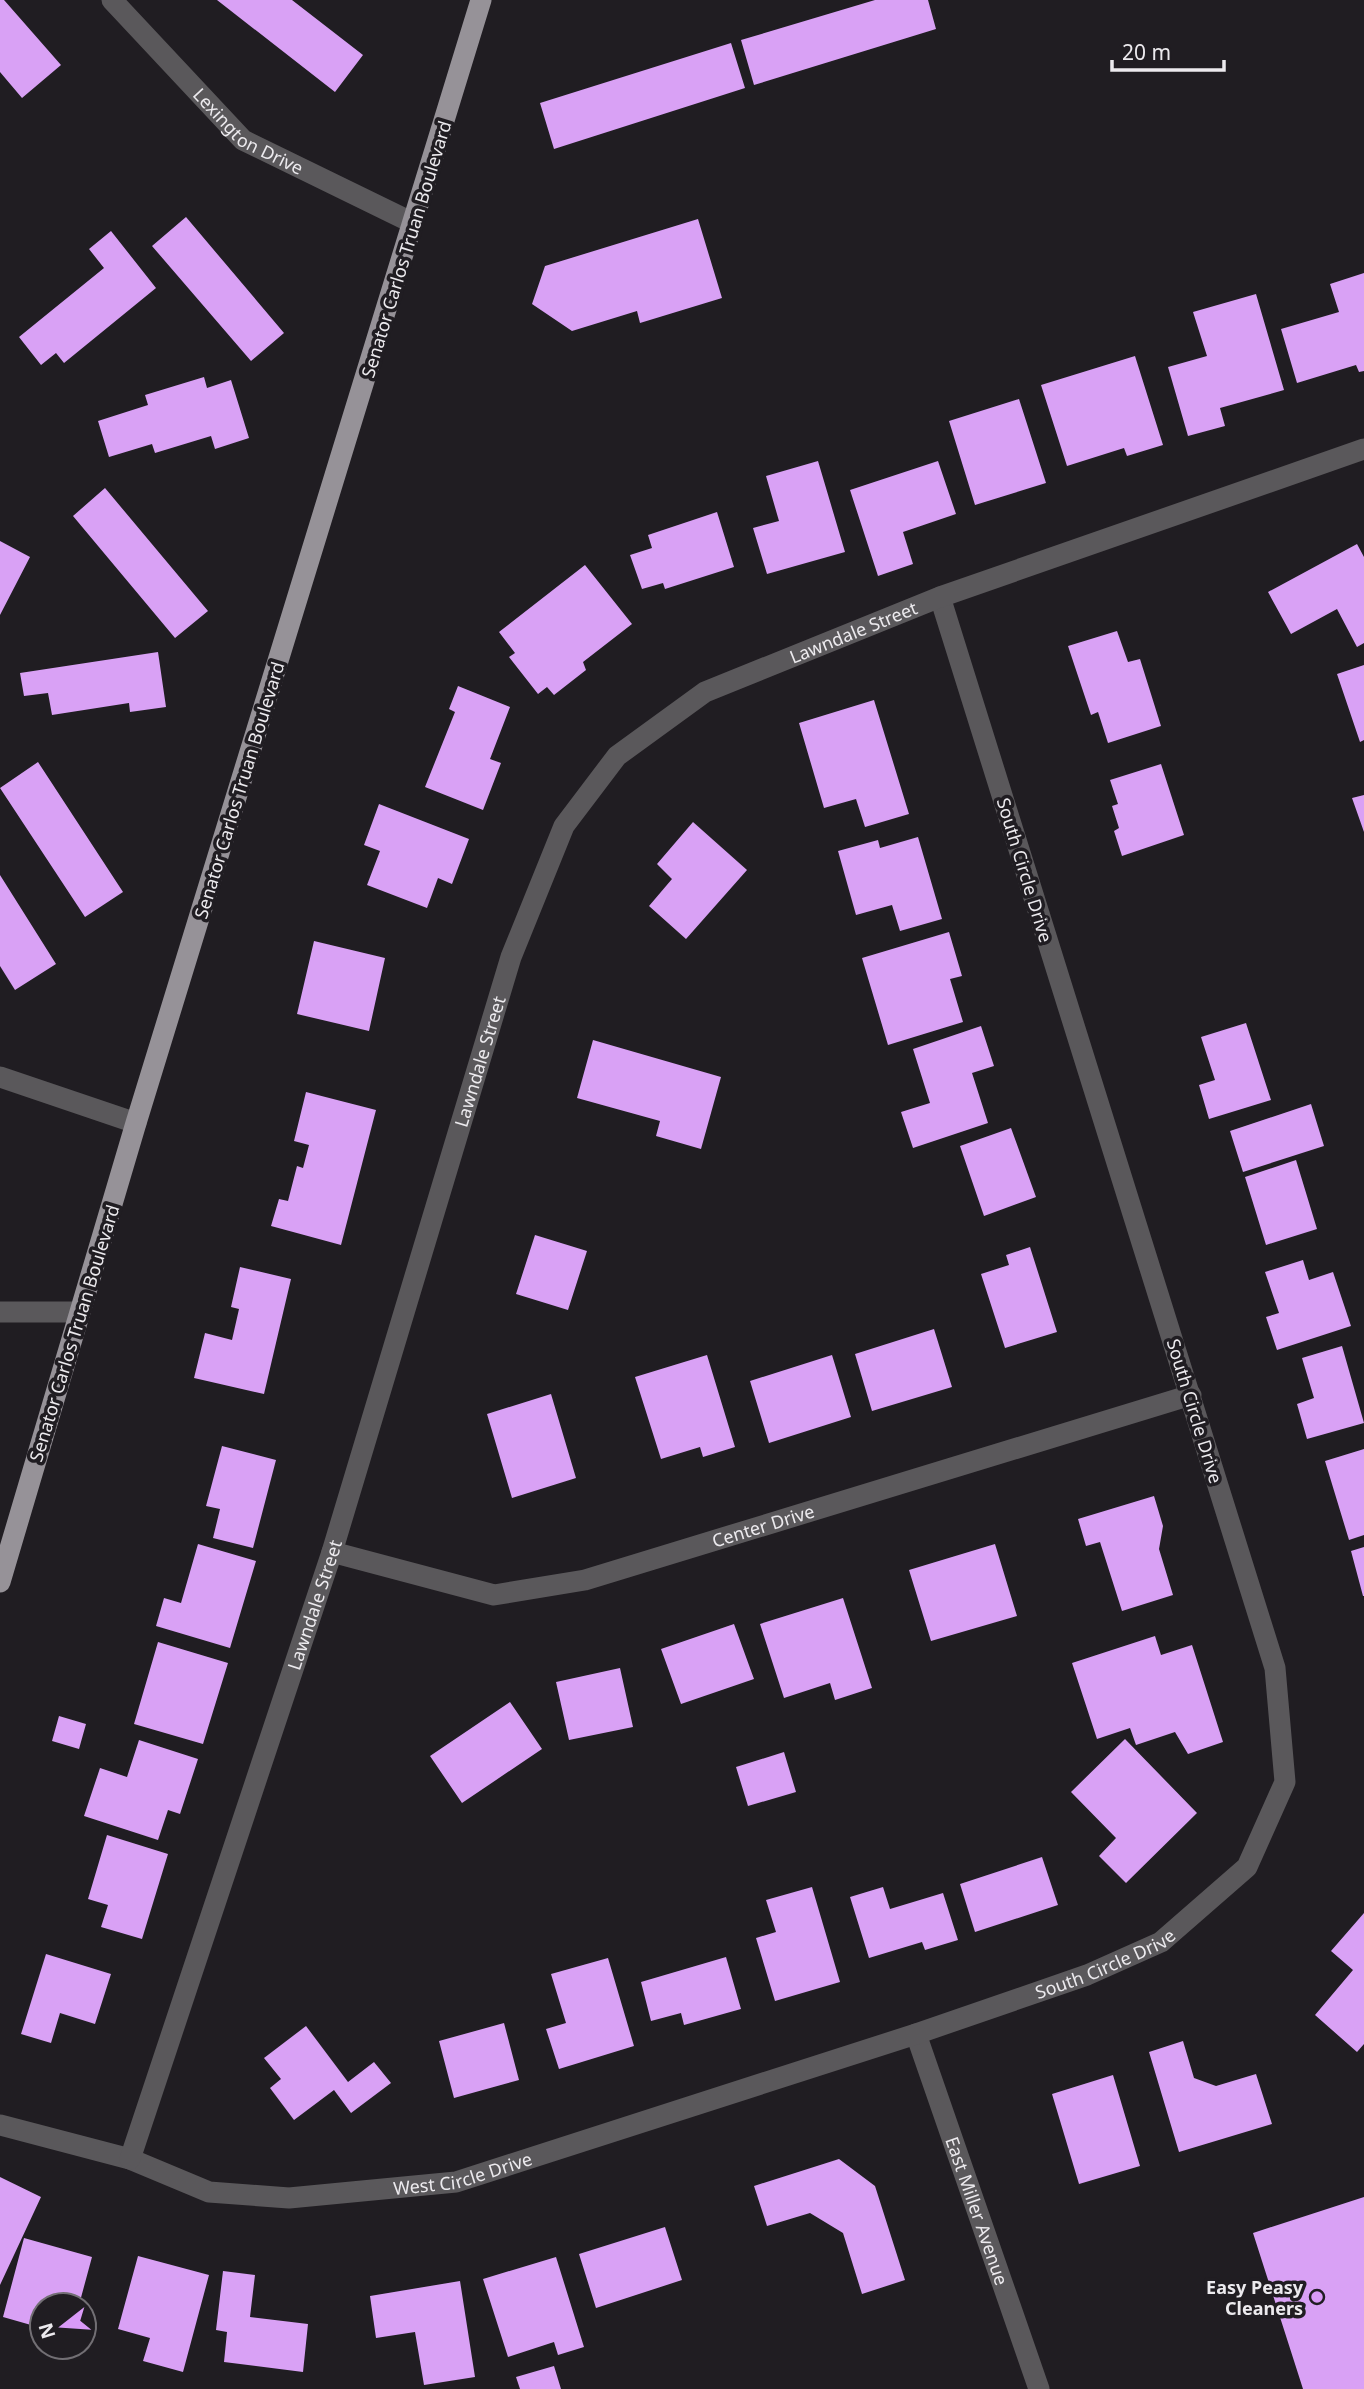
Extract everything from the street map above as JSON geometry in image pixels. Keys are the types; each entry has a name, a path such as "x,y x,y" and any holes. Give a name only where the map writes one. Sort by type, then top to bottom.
{"main road":[{"name":"Senator Carlos Truan Boulevard","path":"0,1582 136,1123 481,0"}],"street":[{"name":"Lexington Drive","path":"113,0 243,140 413,223"},
{"name":"Lawndale Street","path":"130,2159 332,1552 511,957 564,826 617,756 705,692 940,597 1364,449"},
{"name":"South Circle Drive","path":"916,2034 1087,1975 1161,1942 1247,1867 1284,1782 1275,1668 940,597"},
{"path":"0,1077 136,1123"},
{"path":"0,1312 80,1312"},
{"name":"Center Drive","path":"332,1552 494,1595 585,1580 1191,1395"},
{"name":"West Circle Drive","path":"0,2126 130,2159 209,2192 289,2198 456,2182 916,2034"},
{"name":"East Miller Avenue","path":"916,2034 1039,2389"}],"building":[{"path":"0,0 4,0 61,65 22,98 0,72"},
{"path":"217,0 292,0 363,55 335,92"},
{"path":"875,0 928,0 936,29 754,85 741,40"},
{"path":"731,43 745,88 554,149 540,103"},
{"path":"186,217 284,333 251,361 152,246"},
{"path":"698,219 722,298 640,323 637,311 572,331 532,304 545,266"},
{"path":"111,231 156,288 64,363 56,353 41,365 19,337 104,268 89,249"},
{"path":"1364,273 1364,371 1359,372 1356,365 1297,383 1281,329 1339,312 1330,284"},
{"path":"1256,294 1284,390 1220,408 1225,426 1188,436 1168,367 1207,356 1193,312"},
{"path":"1135,356 1163,445 1127,456 1124,448 1067,466 1041,385"},
{"path":"204,377 207,388 231,380 249,438 215,449 211,436 155,453 152,444 109,457 98,421 148,405 145,395"},
{"path":"1019,399 1046,483 975,505 949,421"},
{"path":"818,461 845,552 767,574 753,528 779,521 766,476"},
{"path":"938,461 956,514 903,532 913,564 878,576 850,490"},
{"path":"105,488 208,611 175,638 73,516"},
{"path":"717,512 734,567 665,589 663,583 642,589 630,555 652,548 648,535"},
{"path":"0,541 30,557 0,615"},
{"path":"1357,544 1364,557 1364,643 1357,647 1337,609 1291,634 1268,592"},
{"path":"585,565 632,624 583,662 586,670 554,695 547,687 538,694 509,657 515,653 499,632"},
{"path":"1117,631 1128,662 1140,659 1161,726 1108,743 1098,712 1091,715 1068,646"},
{"path":"158,652 166,707 130,712 129,703 52,715 48,693 24,696 20,673"},
{"path":"1364,665 1364,740 1360,742 1337,674"},
{"path":"458,686 510,707 490,759 501,763 483,810 425,787 455,712 449,709"},
{"path":"874,700 909,814 865,827 856,799 824,808 799,723"},
{"path":"38,762 123,892 85,917 0,788"},
{"path":"1161,764 1184,835 1122,856 1114,831 1119,828 1112,806 1118,804 1110,780"},
{"path":"1364,795 1364,832 1352,798"},
{"path":"379,804 469,839 452,884 438,878 427,908 367,885 380,851 364,845"},
{"path":"693,822 747,870 686,939 649,906 672,879 657,864"},
{"path":"918,837 942,919 900,931 892,905 856,915 838,851 878,840 880,848"},
{"path":"0,875 56,964 15,990 0,966"},
{"path":"949,932 962,976 950,979 963,1022 888,1045 862,958"},
{"path":"314,941 385,958 369,1031 297,1014"},
{"path":"1246,1023 1271,1100 1209,1119 1199,1085 1215,1080 1201,1037"},
{"path":"981,1026 994,1066 972,1073 988,1123 913,1148 901,1112 930,1103 913,1049"},
{"path":"593,1040 721,1077 701,1149 656,1136 660,1121 577,1098"},
{"path":"306,1092 376,1110 341,1245 271,1226 279,1199 288,1201 297,1166 303,1168 309,1145 294,1141"},
{"path":"1311,1104 1324,1146 1243,1172 1230,1131"},
{"path":"1011,1128 1036,1197 984,1216 960,1146"},
{"path":"1296,1160 1317,1229 1266,1245 1245,1177"},
{"path":"535,1235 587,1251 568,1310 516,1294"},
{"path":"1030,1247 1057,1332 1005,1348 981,1274 1009,1265 1006,1255"},
{"path":"1303,1260 1309,1280 1333,1272 1351,1326 1277,1350 1266,1317 1279,1313 1265,1272"},
{"path":"240,1267 291,1279 264,1394 194,1378 205,1333 232,1340 239,1309 231,1307"},
{"path":"934,1329 952,1387 872,1411 855,1354"},
{"path":"1342,1346 1364,1423 1307,1439 1297,1404 1314,1398 1302,1358"},
{"path":"707,1355 735,1447 703,1457 700,1447 661,1459 635,1377"},
{"path":"832,1355 851,1417 769,1443 750,1381"},
{"path":"551,1394 576,1478 512,1498 487,1414"},
{"path":"222,1446 276,1460 253,1548 213,1538 220,1509 206,1506"},
{"path":"1364,1449 1364,1535 1349,1540 1325,1461"},
{"path":"1154,1496 1163,1526 1159,1549 1173,1595 1122,1611 1100,1542 1086,1546 1078,1519"},
{"path":"198,1544 256,1561 230,1648 156,1626 164,1598 181,1603"},
{"path":"995,1544 1017,1616 931,1641 909,1570"},
{"path":"1364,1547 1364,1596 1363,1596 1351,1551"},
{"path":"843,1598 872,1688 835,1700 830,1683 784,1698 760,1624"},
{"path":"734,1624 754,1679 681,1704 661,1649"},
{"path":"1155,1636 1161,1655 1192,1645 1223,1742 1188,1754 1175,1732 1136,1745 1130,1728 1097,1739 1072,1663"},
{"path":"158,1642 228,1663 203,1744 134,1724"},
{"path":"620,1668 633,1727 569,1740 556,1682"},
{"path":"510,1702 542,1749 462,1803 430,1756"},
{"path":"59,1716 86,1724 79,1749 52,1741"},
{"path":"1125,1739 1197,1813 1126,1883 1099,1856 1116,1838 1071,1792"},
{"path":"139,1740 198,1759 180,1814 168,1810 158,1840 84,1816 100,1768 127,1777"},
{"path":"784,1752 796,1792 748,1806 736,1767"},
{"path":"107,1835 168,1854 142,1939 101,1927 108,1905 88,1899"},
{"path":"1042,1857 1058,1905 975,1932 960,1884"},
{"path":"812,1887 840,1982 775,2001 756,1938 776,1932 766,1900"},
{"path":"883,1887 890,1909 943,1893 958,1940 925,1950 922,1942 869,1958 850,1897"},
{"path":"1364,1913 1364,2044 1357,2052 1315,2015 1353,1970 1331,1951"},
{"path":"46,1954 111,1974 95,2024 60,2013 51,2043 21,2034"},
{"path":"726,1957 741,2009 684,2025 681,2013 651,2021 641,1982"},
{"path":"608,1958 634,2046 559,2069 546,2029 566,2023 551,1974"},
{"path":"504,2023 519,2080 454,2098 439,2041"},
{"path":"306,2026 348,2082 374,2062 391,2083 351,2113 334,2090 294,2120 270,2088 281,2079 264,2058"},
{"path":"1183,2041 1194,2078 1216,2086 1256,2074 1272,2124 1179,2152 1149,2052"},
{"path":"1113,2075 1140,2166 1079,2184 1052,2094"},
{"path":"839,2159 875,2186 905,2280 862,2294 843,2233 810,2213 767,2226 754,2186"},
{"path":"0,2177 41,2197 0,2285"},
{"path":"1364,2197 1364,2389 1303,2389 1253,2233"},
{"path":"665,2227 682,2280 596,2308 579,2254"},
{"path":"24,2238 92,2257 83,2291 28,2291 28,2324 3,2317"},
{"path":"138,2256 209,2275 183,2372 143,2361 150,2338 118,2329"},
{"path":"556,2257 584,2347 558,2355 554,2342 508,2357 483,2279"},
{"path":"223,2271 255,2275 250,2317 308,2324 303,2372 224,2362 227,2332 216,2330"},
{"path":"460,2281 475,2377 424,2385 415,2332 376,2338 370,2296"},
{"path":"554,2366 561,2389 520,2389 516,2377"}],"place":[{"name":"Easy Peasy Cleaners","path":"1317,2297"}]}
